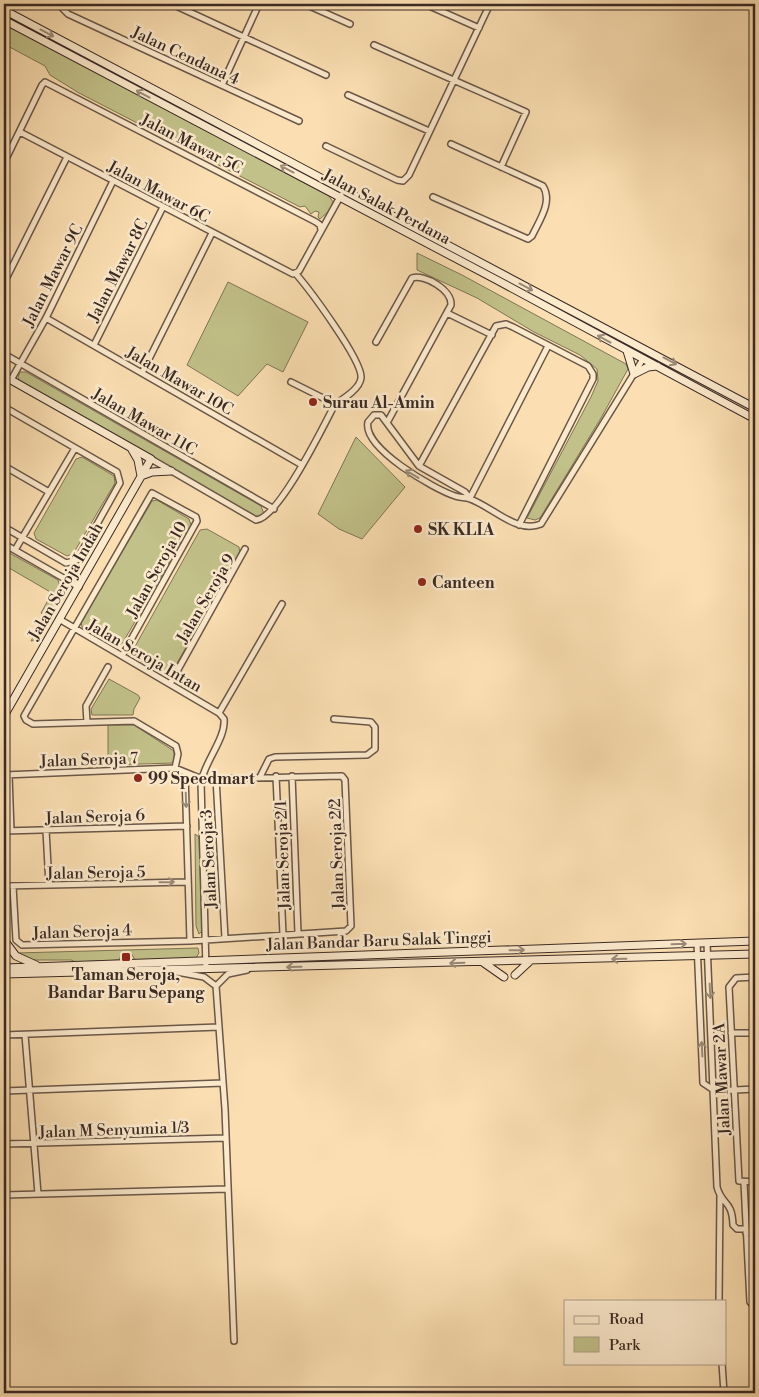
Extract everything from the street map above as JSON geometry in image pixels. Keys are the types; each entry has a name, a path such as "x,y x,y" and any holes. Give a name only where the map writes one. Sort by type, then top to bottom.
{"street":[{"path":"172,4 326,75"},
{"path":"222,86 259,4"},
{"path":"305,4 350,24"},
{"path":"426,4 479,28"},
{"path":"326,146 397,180 403,181 409,175 490,4"},
{"name":"Jalan Cendana 4","path":"64,6 68,14 299,121"},
{"name":"Jalan Salak Perdana","path":"4,10 627,351 755,419"},
{"name":"Jalan Salak Perdana","path":"4,20 647,350 755,408"},
{"path":"374,45 526,112 501,167"},
{"name":"Jalan Mawar 5C","path":"20,132 42,85 48,82 316,222 320,225 321,230"},
{"path":"348,95 429,131"},
{"path":"4,163 20,132"},
{"name":"Jalan Mawar 6C","path":"20,132 287,272 296,274"},
{"path":"433,197 528,239 532,236 548,201 547,192 543,186 451,144"},
{"path":"4,283 68,157"},
{"name":"Jalan Mawar 9C","path":"11,380 46,318 114,181"},
{"path":"4,376 256,520 266,517 274,509 302,465 335,404 346,398 360,381 362,375 347,346 314,296 296,274 342,194"},
{"name":"Jalan Mawar 8C","path":"94,345 163,207"},
{"path":"142,373 212,233"},
{"path":"376,342 412,278 420,277 442,287 450,295 451,305 388,421"},
{"path":"447,313 492,335"},
{"name":"Jalan Mawar 10C","path":"46,318 302,465"},
{"path":"419,466 496,326 501,324 513,327 591,369 593,379 519,525"},
{"path":"470,498 548,346"},
{"path":"470,498 465,492 419,466 388,421 381,415 374,414 367,427 375,442 398,465 413,476 456,496 470,498 519,525 535,526 541,524 647,350"},
{"path":"627,351 634,374"},
{"name":"Jalan Mawar 11C","path":"4,354 274,509"},
{"path":"634,374 648,367 657,366"},
{"path":"291,382 335,404"},
{"path":"4,407 117,472 120,477 120,483 77,560 72,563 66,563 4,527"},
{"path":"15,550 75,448"},
{"path":"130,448 138,460 141,476 152,472 171,471"},
{"name":"Jalan Seroja Indah","path":"4,716 151,459"},
{"path":"4,466 49,492"},
{"name":"Jalan Seroja 10","path":"73,628 150,493 196,517 197,521 122,656"},
{"path":"4,544 79,587"},
{"name":"Jalan Seroja 9","path":"170,684 245,549"},
{"path":"206,969 202,779 205,765 225,725 219,713 282,604"},
{"name":"Jalan Seroja Intan","path":"59,619 219,713"},
{"path":"73,628 24,716 26,720 33,724 134,721 176,746 178,754 175,768 202,779 292,776"},
{"path":"86,722 86,706 108,668"},
{"path":"260,777 269,760 275,757 367,755 375,749 375,727 371,722 334,719"},
{"name":"Jalan Seroja 7","path":"6,775 175,768"},
{"path":"185,773 190,940"},
{"path":"6,775 11,831"},
{"name":"Jalan Seroja 2/2","path":"292,776 336,775 345,780 351,926"},
{"path":"276,776 283,934"},
{"name":"Jalan Seroja 2/1","path":"292,776 298,933"},
{"name":"Jalan Seroja 3","path":"216,778 225,938"},
{"name":"Jalan Seroja 6","path":"4,831 187,826"},
{"path":"46,830 49,885"},
{"name":"Jalan Seroja 5","path":"4,886 188,882"},
{"name":"Jalan Seroja 4","path":"13,886 16,940 22,945 205,940 346,931 351,926"},
{"path":"4,940 16,956 41,967"},
{"name":"Jalan Bandar Baru Salak Tinggi","path":"4,968 755,941"},
{"path":"697,943 703,1083 715,1091 755,1089"},
{"path":"707,943 718,1186 720,1195 720,1300"},
{"name":"Jalan Bandar Baru Salak Tinggi","path":"4,974 755,954"},
{"path":"514,975 530,961"},
{"path":"483,962 504,977"},
{"path":"216,986 228,974 260,968"},
{"path":"169,970 204,977 216,986 226,1138 234,1341"},
{"name":"Jalan Mawar 2A","path":"755,977 736,978 729,986 734,1090 750,1302 755,1308"},
{"path":"4,1035 219,1027"},
{"path":"731,1033 755,1032"},
{"path":"25,1035 38,1194"},
{"path":"4,1091 223,1083"},
{"name":"Jalan M Senyumia 1/3","path":"4,1144 226,1138"},
{"path":"742,1182 755,1182"},
{"path":"4,1195 228,1189"},
{"path":"720,1195 732,1210 733,1225 737,1229 755,1232"},
{"path":"722,1364 724,1393"}],"green space":[{"path":"4,24 329,196 333,202 332,208 320,219 318,217 319,212 315,211 311,214 305,206 300,207 79,93 50,75 45,66 4,44"},
{"path":"417,253 462,275 626,364 628,369 601,418 540,518 535,520 527,518 591,397 598,381 597,369 580,355 534,332 477,298 417,270"},
{"path":"228,282 308,322 283,372 267,364 238,396 187,365"},
{"path":"20,372 26,372 261,506 264,514 259,518 254,517 19,380"},
{"path":"356,437 405,487 362,539 339,529 318,514"},
{"path":"82,457 114,476 115,483 73,554 67,556 36,539 34,533 76,459"},
{"path":"157,500 189,519 191,525 122,644 116,646 82,627 81,622 152,501"},
{"path":"207,529 239,547 240,553 172,672 163,673 134,657 133,650 200,530"},
{"path":"4,550 58,580 63,597 38,640 31,641 45,616 41,613 52,593 4,565"},
{"path":"109,679 138,695 140,698 133,715 92,715 91,709"},
{"path":"108,725 134,725 174,751 174,763 108,765"},
{"path":"195,834 199,837 202,931 199,934 196,926"},
{"path":"198,948 199,953 196,958 135,960 131,953 122,953 119,960 76,962 71,960 32,960 16,953"}],"place":[{"name":"Surau Al-Amin","path":"313,402"},
{"name":"SK KLIA","path":"418,529"},
{"name":"Canteen","path":"422,582"},
{"name":"99 Speedmart","path":"138,778"},
{"name":"Taman Seroja, Bandar Baru Sepang","path":"126,957"}]}
